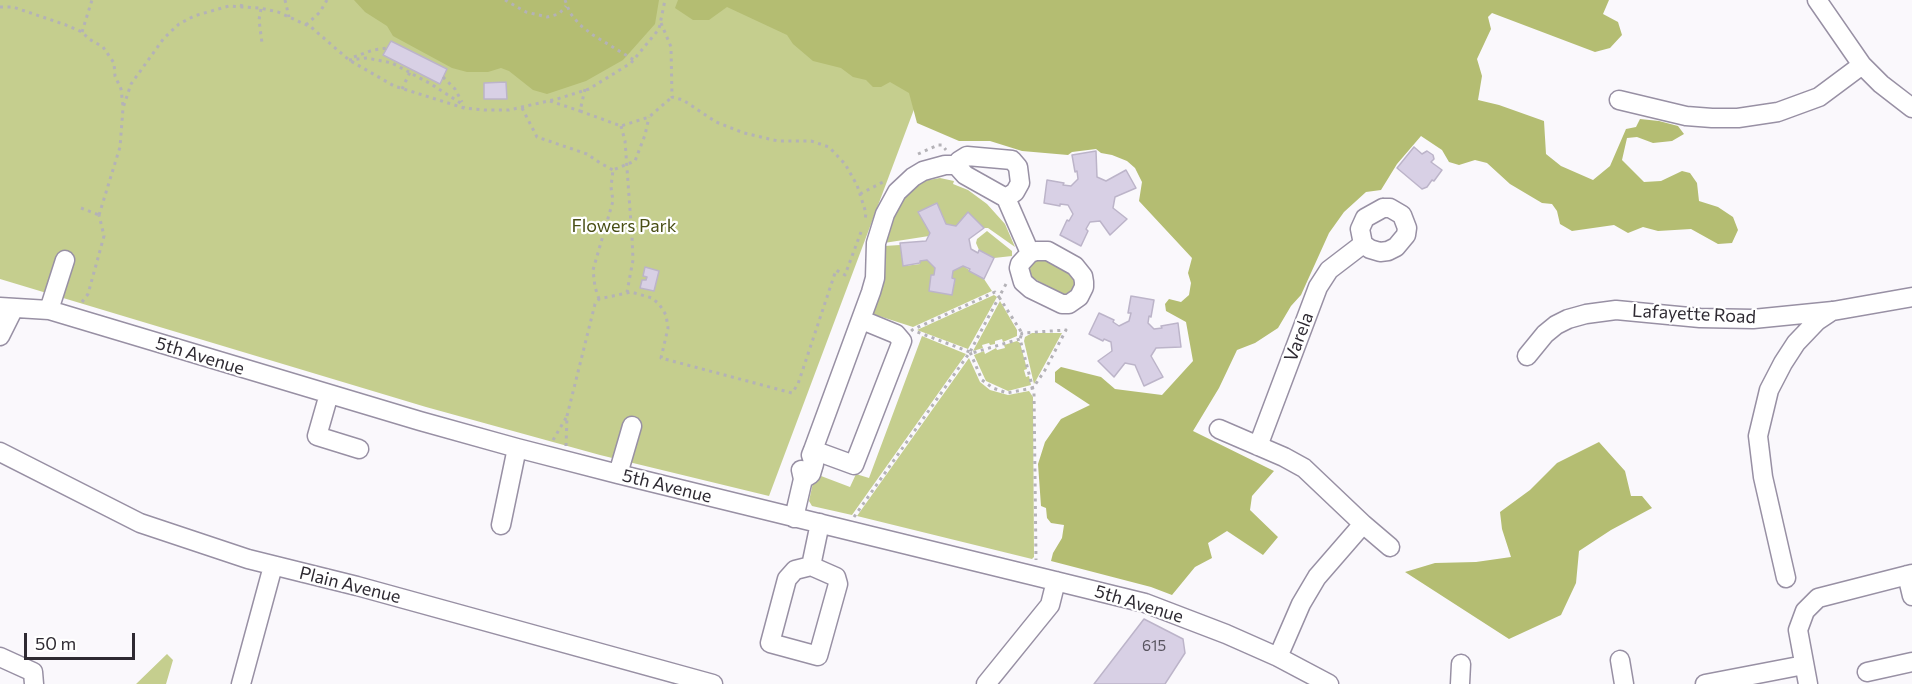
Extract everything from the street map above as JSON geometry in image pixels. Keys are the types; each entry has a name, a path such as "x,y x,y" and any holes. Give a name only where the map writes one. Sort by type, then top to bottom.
{"street":[{"path":"1817,0 1862,65 1881,84 1912,108"},
{"path":"1619,100 1686,116 1712,118 1778,112 1819,97 1862,65"},
{"path":"794,518 803,479 811,474 814,464 812,453 862,321 875,278 876,243 890,203 897,192 913,177 934,167 956,165 967,156 1012,160 1018,167 1020,183 1015,192 1006,198"},
{"path":"956,165 965,175 1006,198 1030,254"},
{"name":"Varela","path":"1258,446 1318,287 1329,270 1363,244"},
{"path":"49,310 64,260"},
{"name":"Lafayette Road","path":"1527,356 1545,334 1556,325 1586,314 1616,310 1700,318 1752,319 1833,311 1912,297"},
{"path":"0,336 7,307"},
{"name":"5th Avenue","path":"7,307 49,310 517,448 794,518 1122,596 1167,610 1278,657 1329,684"},
{"path":"1786,578 1763,477 1758,436 1769,390 1783,363 1796,343 1817,321 1833,311"},
{"path":"812,453 854,465 902,341 900,336 862,321"},
{"path":"329,394 317,436 359,449"},
{"path":"618,474 632,426"},
{"path":"1219,429 1284,457 1309,472 1389,547"},
{"path":"501,525 517,448"},
{"name":"Plain Avenue","path":"0,452 140,523 248,559 357,586 713,684"},
{"path":"811,566 820,524"},
{"path":"1278,657 1301,604 1317,577 1363,524"},
{"path":"241,684 273,566"},
{"path":"811,566 836,577 838,584 818,656 770,643 787,579 795,570 811,566"},
{"path":"1808,684 1798,630 1805,611 1818,598 1910,574 1912,596"},
{"path":"986,684 1050,605 1056,581"},
{"path":"0,657 33,672 34,684"},
{"path":"1620,660 1624,684"},
{"path":"1867,672 1912,662"},
{"path":"1460,684 1461,664"},
{"path":"1705,684 1804,665"}],"path":[{"path":"82,32 92,0"},
{"path":"242,7 243,0"},
{"path":"285,0 289,17"},
{"path":"306,25 320,12 327,0"},
{"path":"505,0 526,12 547,17 559,14 566,6"},
{"path":"565,0 570,13 580,25 634,60"},
{"path":"82,302 88,294 105,234 99,215 120,147 126,95 136,75 164,38 179,24 194,16 229,6 261,9 289,17 306,25 380,79 402,89 485,110 522,108 550,101 585,89 634,60 657,32 665,0"},
{"path":"0,7 13,7 82,32 103,47 114,63 123,108"},
{"path":"261,9 259,20 262,43"},
{"path":"661,23 671,47 672,97"},
{"path":"351,59 373,50 387,48"},
{"path":"351,59 385,61 410,72 463,106"},
{"path":"402,89 410,72"},
{"path":"443,77 455,89 463,106"},
{"path":"580,111 585,89"},
{"path":"550,101 621,126 649,117 672,97"},
{"path":"566,448 567,416 595,304 599,299 627,292 639,293 652,298 659,304 666,315 667,332 661,358 792,393 798,384 836,270 845,275 866,218 857,185 845,164 829,147 811,141 778,141 744,133 716,122 683,100 672,97"},
{"path":"522,108 537,137 587,154 614,170"},
{"path":"599,299 593,270 612,201 611,187 614,170 635,161 649,117"},
{"path":"621,126 625,141 633,260 627,292"},
{"path":"81,208 99,215"},
{"path":"853,518 970,352 1011,276"},
{"path":"1020,339 970,352 912,330 995,292 1022,333"},
{"path":"970,352 982,380 993,388 1007,393 1033,388 1066,330 1022,333"},
{"path":"1022,333 1020,339 1033,388 1036,562"},
{"path":"550,444 567,416"}],"green space":[{"name":"Flowers Park","path":"0,0 955,0 769,496 600,455 426,407 0,279"},
{"path":"354,0 659,0 655,24 623,60 586,81 547,94 533,90 509,71 501,68 488,72 467,72 452,68 393,36 387,26 365,12"},
{"path":"678,0 1609,0 1603,14 1618,22 1622,35 1610,48 1595,52 1492,13 1488,17 1491,29 1477,59 1482,76 1478,100 1544,121 1546,154 1561,166 1593,180 1610,166 1626,129 1636,127 1640,119 1678,126 1684,134 1672,141 1653,143 1637,137 1627,138 1622,160 1644,182 1661,181 1682,171 1690,173 1697,183 1699,201 1718,207 1733,217 1738,230 1732,243 1718,244 1691,229 1658,231 1643,227 1628,233 1614,225 1572,231 1560,224 1557,211 1552,204 1542,203 1510,184 1487,163 1475,160 1459,165 1449,162 1442,150 1421,136 1397,164 1381,190 1366,192 1344,212 1329,233 1301,295 1291,306 1278,328 1255,343 1237,350 1219,388 1193,431 1274,471 1252,496 1250,510 1278,537 1263,555 1227,531 1208,543 1212,558 1195,567 1172,595 1151,587 1051,561 1062,538 1064,525 1051,523 1047,518 1046,508 1041,506 1038,464 1045,442 1061,419 1090,405 1055,382 1055,372 1061,367 1101,377 1115,389 1162,395 1193,361 1186,322 1166,311 1165,304 1169,299 1181,302 1189,295 1191,283 1188,273 1192,258 1139,201 1142,182 1135,168 1127,161 1101,153 1096,149 1072,152 1068,155 1022,151 990,141 959,141 917,123 909,93 890,82 881,87 873,87 866,80 853,77 841,68 813,61 793,44 787,35 727,7 709,20 693,20 675,8"},
{"path":"940,178 954,181 953,184 968,190 987,204 1005,224 1015,247 988,228 984,228 968,212 956,226 946,224 936,203 919,212 930,233 929,236 884,243 897,203 918,182"},
{"path":"987,231 1012,251 1012,256 994,258 979,250 977,239"},
{"path":"900,245 904,266 920,264 920,261 927,260 935,268 934,275 931,275 929,291 952,295 955,279 952,278 953,271 963,266 984,279 992,291 913,327 879,316 878,319 874,310 884,246"},
{"path":"1043,258 1070,271 1076,283 1072,291 1060,294 1030,276 1028,266 1030,262"},
{"path":"994,295 997,297 968,349 917,330"},
{"path":"1000,301 1017,330 1017,336 1003,342 1002,339 995,341 995,344 982,345 983,348 973,351"},
{"path":"1032,333 1062,333 1034,384 1024,341 1025,337"},
{"path":"922,336 966,354 852,515 812,506 809,501 816,469 822,464 824,466 821,476 850,487 856,474 869,478"},
{"path":"1017,341 1020,343 1027,369 1024,370 1026,377 1029,376 1031,385 1008,391 986,381 974,355 984,351 985,354 996,348 997,350 1005,348 1004,345"},
{"path":"969,358 980,382 990,390 1008,395 1029,391 1033,397 1034,557 1032,559 857,516"},
{"path":"1599,442 1625,471 1631,496 1642,496 1652,508 1611,530 1579,551 1576,583 1561,615 1509,639 1405,572 1435,563 1476,562 1511,557 1502,529 1500,512 1530,490 1557,463"},
{"path":"167,654 173,660 166,684 136,684"}],"building":[{"path":"391,41 447,69 440,84 383,55"},
{"path":"506,82 507,99 484,99 484,83"},
{"path":"1414,147 1422,154 1427,151 1433,155 1434,159 1431,162 1442,170 1434,181 1432,180 1427,187 1422,189 1397,168"},
{"path":"1096,151 1097,177 1106,181 1126,170 1136,188 1115,197 1113,208 1127,219 1110,235 1100,221 1090,222 1081,246 1060,235 1067,220 1069,221 1073,214 1068,205 1044,203 1047,180 1071,186 1078,179 1072,155"},
{"path":"937,203 946,224 956,226 968,212 984,228 969,239 971,249 978,253 979,250 994,258 984,279 963,266 953,271 952,278 955,279 952,295 929,291 931,275 934,275 935,268 927,260 903,266 900,243 926,241 930,233 918,212"},
{"path":"645,267 659,271 654,291 640,288 642,280 646,280 647,277 643,276"},
{"path":"1131,296 1154,300 1148,323 1154,329 1178,323 1181,347 1156,348 1151,356 1163,377 1144,386 1135,365 1125,363 1114,377 1098,361 1112,351 1111,342 1089,334 1099,313 1114,320 1113,322 1119,326 1129,321"},
{"path":"1144,619 1183,639 1185,653 1165,684 1094,684"}]}
